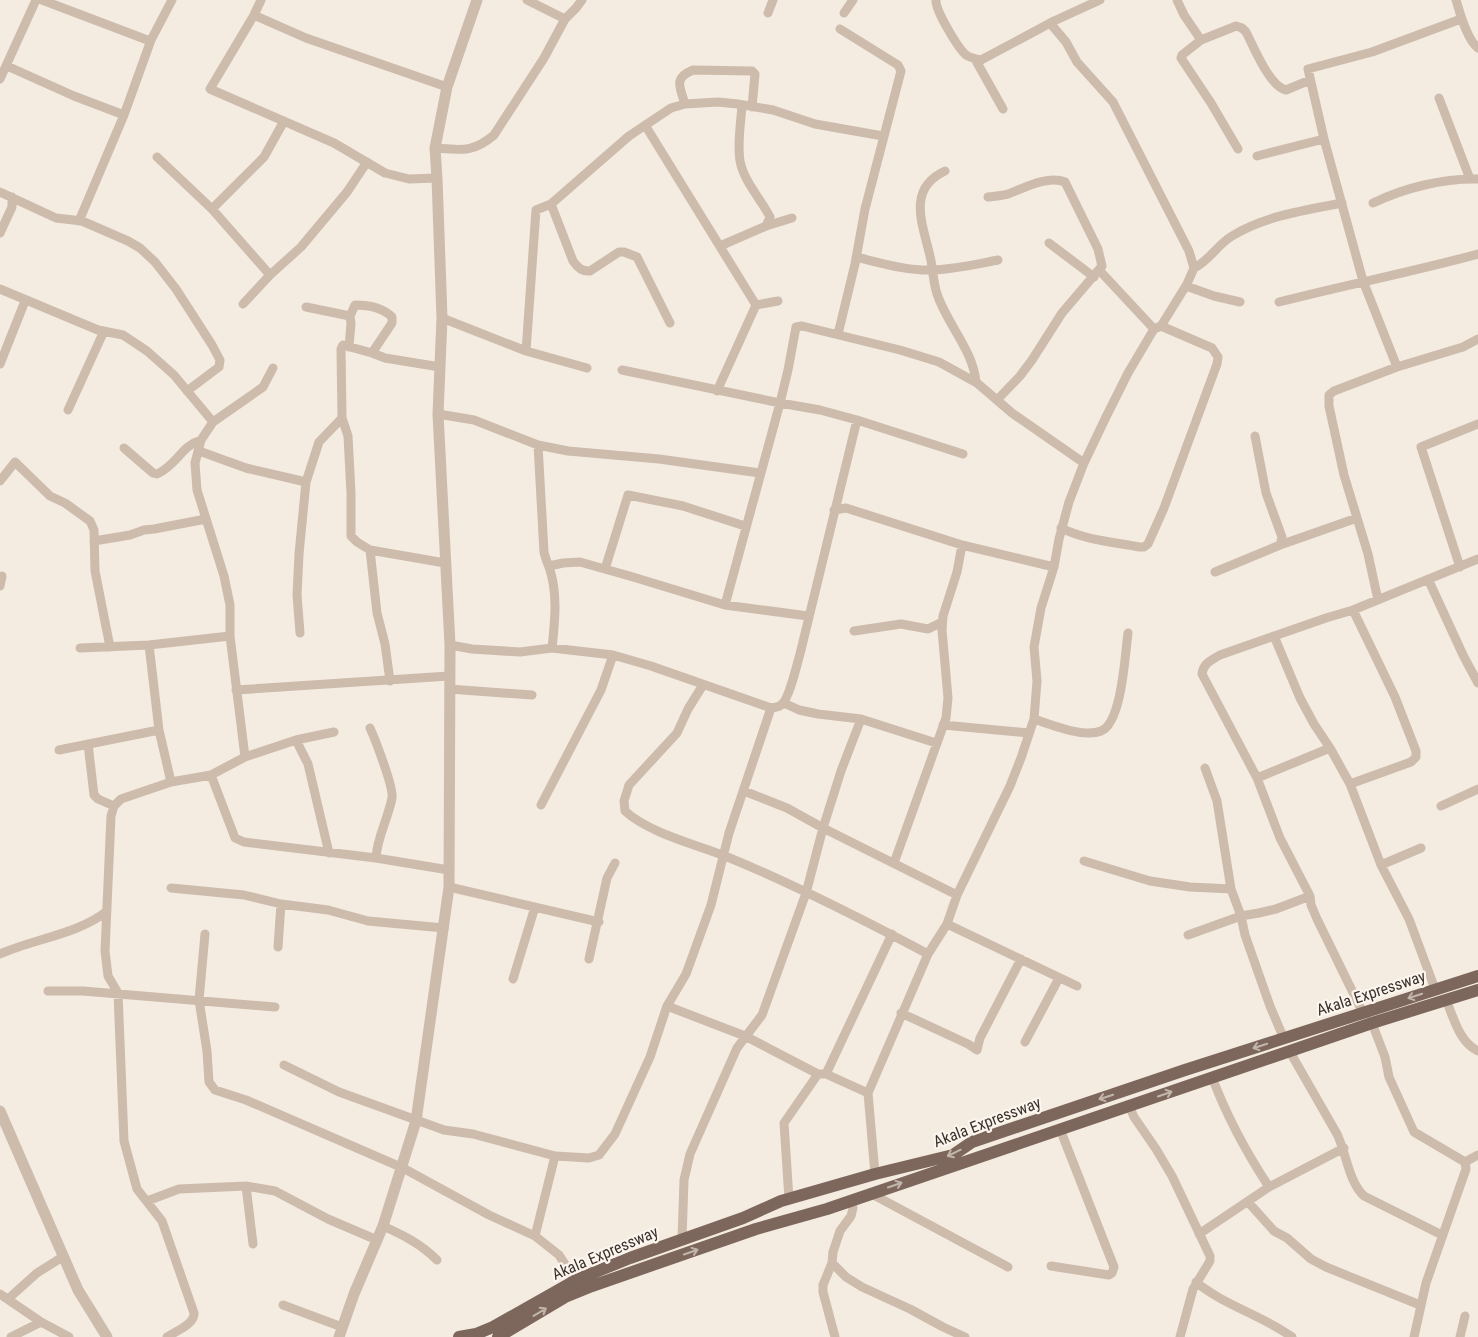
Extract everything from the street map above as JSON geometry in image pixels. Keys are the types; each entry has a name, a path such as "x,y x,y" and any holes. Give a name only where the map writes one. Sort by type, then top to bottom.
{"main road":[{"name":"Akala Expressway","path":"459,1337 476,1334 493,1327 575,1280 630,1258 744,1218 785,1200 875,1174 953,1155 972,1142 1478,976"},
{"name":"Akala Expressway","path":"498,1337 564,1298 592,1286 756,1230 826,1209 1372,1023 1478,990"},
{"path":"1323,1026 1326,1040"},
{"path":"822,1189 826,1209"},
{"path":"785,1200 798,1217"}],"street":[{"path":"0,79 36,0"},
{"path":"42,0 150,41"},
{"path":"79,221 124,114 150,41 172,0"},
{"path":"261,0 210,89 334,143 385,173 409,179 438,178"},
{"path":"527,0 565,19"},
{"path":"434,148 457,150 476,148 494,135 544,58 565,19 582,0"},
{"path":"768,13 773,0"},
{"path":"844,13 853,0"},
{"path":"936,0 938,10 961,50 968,56 981,60 1050,23 1100,0"},
{"path":"1177,0 1184,16 1201,40"},
{"path":"1456,0 1461,19 1474,45 1478,48"},
{"path":"283,1305 340,1332 383,1226 403,1168 416,1121 449,887 450,645 438,414 442,318 438,178 434,148 447,87 473,1"},
{"path":"254,15 306,38 447,87"},
{"path":"1396,368 1363,281 1324,139 1308,72 1310,67 1372,52 1461,19"},
{"path":"1050,23 1066,42 1077,62 1113,102 1189,251 1194,268"},
{"path":"1238,149 1211,103 1181,58 1182,55 1201,40 1236,26 1246,32 1268,73 1278,86 1286,90 1310,80"},
{"path":"838,334 865,209 901,71 898,65 840,29"},
{"path":"975,59 1003,109"},
{"path":"7,66 74,96 124,114"},
{"path":"685,104 679,84 680,77 686,73 693,70 752,71 755,74 739,140 740,160 750,184 770,217 766,226"},
{"path":"1373,203 1404,191 1439,183 1474,179 1439,98"},
{"path":"526,351 534,213 536,210 550,204 629,136 671,108 685,104 718,102 773,110 815,124 883,136"},
{"path":"212,209 264,158 284,121"},
{"path":"645,125 756,305"},
{"path":"1257,156 1324,139"},
{"path":"157,157 212,209 270,274"},
{"path":"243,304 270,274 302,248 347,192 367,162"},
{"path":"945,171 934,176 928,182 924,191 920,210 922,229 937,294 973,365 976,382"},
{"path":"988,197 1006,194 1046,181 1061,180 1065,182 1102,260 1102,266 1097,274 1062,313 1024,371 997,400"},
{"path":"0,192 56,218 79,221 128,241 145,252 155,262 176,289 220,360 219,367 187,391"},
{"path":"0,233 12,207 12,197"},
{"path":"875,1174 868,1093 928,954 947,924 957,895 1010,786 1034,719 1037,681 1034,647 1041,608 1054,567 1069,502 1084,463 1128,373 1186,286 1194,268 1202,264 1225,240 1249,228 1279,216 1342,203"},
{"path":"550,204 573,261 577,266 585,271 590,271 619,252 637,257 670,323"},
{"path":"720,246 766,226 792,218"},
{"path":"1049,243 1097,274 1158,328 1212,348 1218,357 1164,508 1148,544 1140,547 1091,538 1073,534 1062,528"},
{"path":"1279,302 1363,281 1432,267 1478,254"},
{"path":"856,257 901,268 932,270 998,260"},
{"path":"1186,286 1214,296 1240,302"},
{"path":"0,289 98,330 123,335 147,351 174,375 213,422"},
{"path":"0,364 24,300"},
{"path":"756,305 778,301"},
{"path":"350,347 350,316 355,305 385,311 392,317 392,323 372,353"},
{"path":"718,391 756,305"},
{"path":"306,307 350,316"},
{"path":"442,318 526,351 588,368"},
{"path":"725,605 780,403 796,327 802,326 838,334 939,362 976,382 1042,435 1084,463"},
{"path":"68,410 104,331"},
{"path":"1378,600 1368,554 1344,475 1328,406 1329,395 1334,391 1396,368 1463,347 1478,339"},
{"path":"440,366 385,358 343,345 341,349 342,418 348,436 351,536 370,550 445,563"},
{"path":"246,757 230,636 230,605 224,576 197,490 197,455 201,440 213,422 263,387 273,368"},
{"path":"622,370 718,391 806,406 857,420 963,454"},
{"path":"438,414 474,420 538,445 568,451 659,459 760,473"},
{"path":"300,633 297,595 306,482 319,442 342,418"},
{"path":"450,645 472,649 520,652 552,648 613,655 651,666 771,708 780,706 784,703 800,654 857,420"},
{"path":"1460,567 1421,448 1478,424"},
{"path":"1255,436 1266,493 1284,541"},
{"path":"124,448 153,473 157,474 174,463 192,443 201,440"},
{"path":"538,445 544,552 554,594 556,620 552,648"},
{"path":"180,456 197,455 306,482"},
{"path":"0,482 14,462 50,496 65,502 90,521 94,530 96,571 110,646"},
{"path":"605,569 628,495 682,506 745,526"},
{"path":"837,496 846,508"},
{"path":"834,510 846,508 962,545 1054,567"},
{"path":"1215,572 1284,541 1357,518"},
{"path":"94,541 206,519"},
{"path":"894,863 943,725 948,698 942,622 957,572 962,545"},
{"path":"370,550 376,613 385,644 390,681"},
{"path":"1363,1013 1317,919 1311,905 1310,896 1280,838 1257,778 1202,674 1203,669 1205,665 1220,655 1354,610 1478,559"},
{"path":"548,566 580,562 725,605 808,616"},
{"path":"0,586 2,576"},
{"path":"1428,579 1478,683"},
{"path":"1350,784 1411,762 1416,757 1416,751 1395,697 1354,610"},
{"path":"854,631 901,624 928,629 942,622"},
{"path":"1034,719 1067,730 1081,732 1100,732 1108,727 1118,708 1128,634"},
{"path":"80,648 149,645 230,636"},
{"path":"1274,636 1309,715 1350,784 1381,865 1409,919 1435,989"},
{"path":"149,645 159,730 171,782"},
{"path":"541,805 601,690 613,655"},
{"path":"236,690 450,676"},
{"path":"703,685 688,709 677,733 629,785 624,801 625,811 631,817 678,840 724,856 806,892 892,934 928,954"},
{"path":"449,689 532,696"},
{"path":"784,703 799,710 818,714 861,719 936,743"},
{"path":"284,1065 339,1092 444,1130 473,1134 555,1156 589,1158 599,1155 615,1134 650,1057 667,1006 686,974 711,905 729,833 771,708"},
{"path":"682,1239 684,1180 690,1154 737,1048 762,1014 806,892 841,771 861,719"},
{"path":"943,725 1029,733"},
{"path":"370,728 377,742 393,795 384,829 377,844 376,858"},
{"path":"59,750 159,730"},
{"path":"167,1337 192,1321 194,1313 162,1221 137,1189 124,1141 118,993 108,976 105,951 111,816 114,806 121,799 171,782 212,774 246,757 296,740 334,732"},
{"path":"296,740 308,764 329,854"},
{"path":"88,744 94,795 98,799 114,806"},
{"path":"1257,778 1330,748"},
{"path":"1205,768 1217,802 1231,889 1270,1006 1284,1039"},
{"path":"212,774 235,838 244,842 329,854 376,858 449,870"},
{"path":"1441,806 1478,789"},
{"path":"744,791 787,808 957,895"},
{"path":"1381,865 1421,848"},
{"path":"1084,861 1150,882 1231,889"},
{"path":"589,959 607,878 615,863"},
{"path":"449,887 598,922"},
{"path":"171,888 244,895 281,904 328,910 368,921 444,928"},
{"path":"1188,935 1241,916 1259,914 1310,896"},
{"path":"278,946 281,904"},
{"path":"513,979 535,908"},
{"path":"0,954 61,934 99,917 106,911"},
{"path":"947,924 1077,986"},
{"path":"205,934 199,1000 207,1051 209,1082 216,1090 246,1100 403,1168 490,1215 535,1236 559,1255 575,1280"},
{"path":"785,1200 784,1123 822,1074 892,934"},
{"path":"901,1013 977,1050 980,1038 1021,959"},
{"path":"1025,1042 1059,978"},
{"path":"48,991 83,990 275,1007"},
{"path":"1446,1000 1460,1035 1472,1048 1478,1051"},
{"path":"667,1006 735,1032 744,1039 868,1093"},
{"path":"1372,1023 1383,1051 1389,1077 1414,1132 1465,1162 1477,1158"},
{"path":"1290,1052 1344,1148 1355,1186 1359,1192 1442,1235"},
{"path":"1212,1078 1220,1100 1246,1152 1269,1187"},
{"path":"1129,1106 1172,1176 1210,1256 1210,1261 1196,1282 1180,1337"},
{"path":"0,1111 78,1290 107,1337"},
{"path":"1052,1266 1109,1275 1114,1267 1060,1129"},
{"path":"1199,1234 1269,1187 1344,1148"},
{"path":"535,1236 555,1156"},
{"path":"1414,1337 1426,1283 1466,1169 1465,1162"},
{"path":"147,1200 179,1189 246,1186 275,1192 328,1219 377,1240"},
{"path":"246,1186 253,1244"},
{"path":"870,1193 1008,1267"},
{"path":"835,1337 822,1292 840,1231 851,1216 853,1208 850,1200"},
{"path":"1248,1202 1268,1226 1287,1238 1311,1259 1326,1267 1420,1305"},
{"path":"383,1226 410,1238 425,1248 437,1260"},
{"path":"64,1256 37,1272 4,1296 41,1322 69,1337"},
{"path":"832,1263 846,1277 862,1287 965,1337"},
{"path":"1196,1282 1206,1291 1278,1327 1292,1337"},
{"path":"1460,1337 1465,1316"},
{"path":"11,1337 41,1322"}]}
